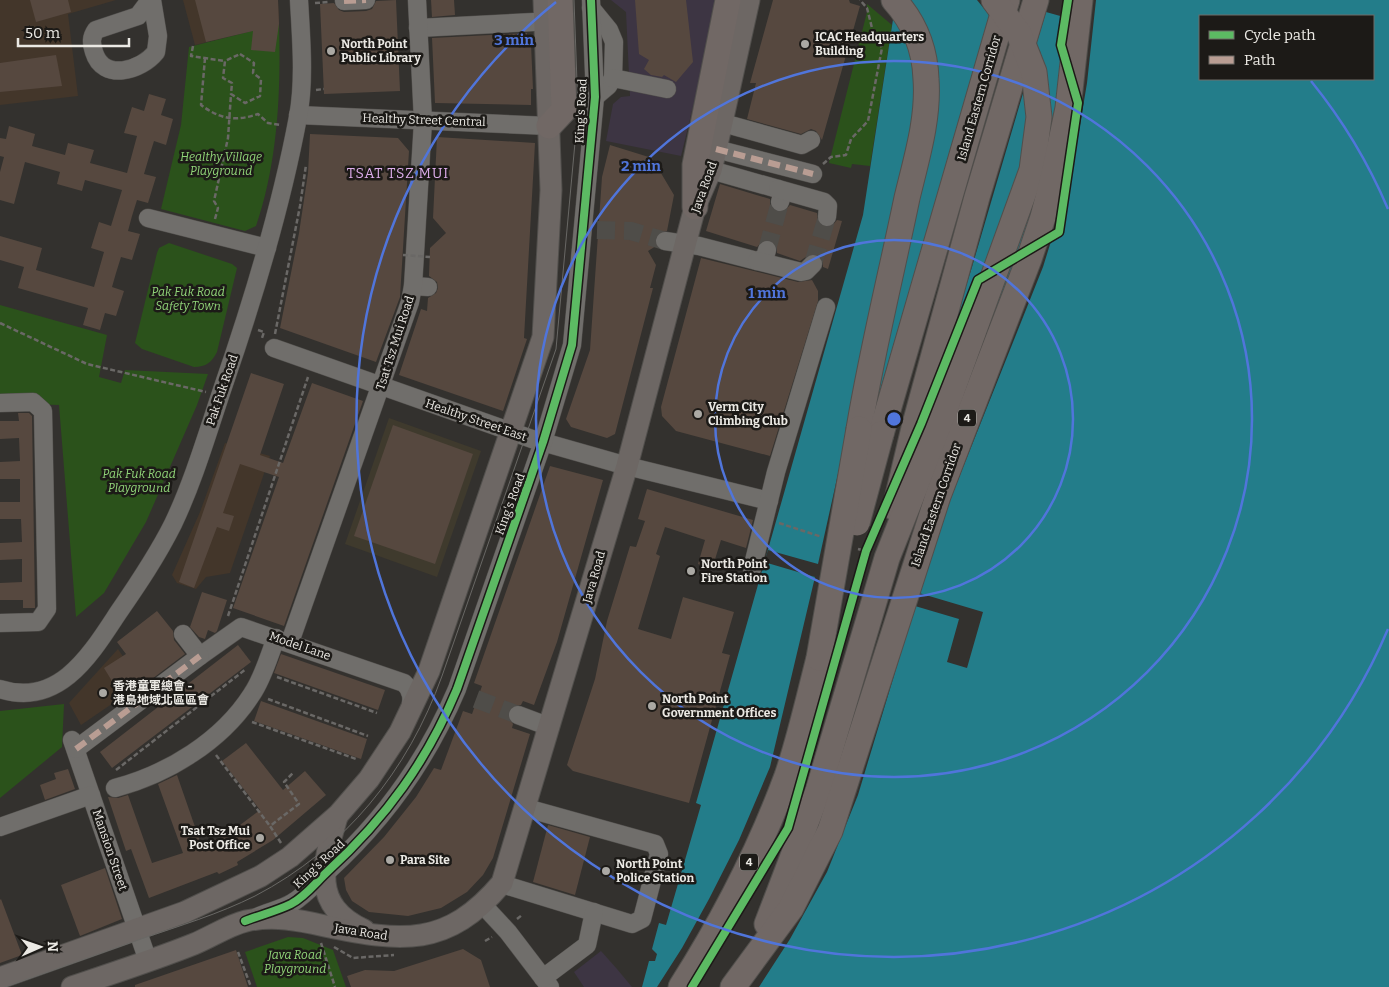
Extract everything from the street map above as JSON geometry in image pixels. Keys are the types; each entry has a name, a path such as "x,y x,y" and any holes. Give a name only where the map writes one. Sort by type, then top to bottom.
{"highway":[{"path":"549,126 564,110 560,0"},
{"path":"695,207 695,165 728,0"},
{"path":"819,658 862,408 925,110 927,81 921,47 914,28 894,0"},
{"path":"887,558 937,432 1022,202 1036,155 1039,117 1034,72 1019,34 994,0"},
{"name":"Island Eastern Corridor","path":"681,987 706,948 738,886 787,775 886,415 1007,0"},
{"name":"4","path":"749,962 777,900 818,791 887,558 898,488 915,424 977,197 1036,0"},
{"name":"Island Eastern Corridor","path":"733,987 749,962 792,908 830,832 938,496 1029,259 1053,179 1062,140 1073,78 1080,0"}],"main road":[{"name":"King's Road","path":"0,978 212,901 261,876 290,856 338,814 381,764 410,712 429,671 543,338 551,190 544,0"},
{"name":"Java Road","path":"245,921 279,918 378,936 413,937 430,934 461,921 483,905 502,884 627,466 695,207 711,170 749,0"},
{"path":"338,814 328,846 324,874 326,894 337,912 354,925 378,936"},
{"name":"King's Road","path":"72,987 193,944 245,921"}],"street":[{"name":"Pak Fuk Road","path":"0,689 21,692 45,689 76,670 94,649 153,560 172,525 186,491 243,330 267,248 298,115 299,0"},
{"path":"344,1 366,0"},
{"name":"Tsat Tsz Mui Road","path":"115,788 136,783 207,744 235,716 253,693 255,670 283,640 406,317 421,287 411,224 423,121 417,0"},
{"path":"591,4 613,36 613,78 608,86 595,97"},
{"name":"King's Road","path":"245,921 292,903 368,833 392,805 416,770 442,723 461,676 543,442 572,345 590,228 595,97 591,4"},
{"path":"418,28 534,22"},
{"path":"613,78 667,89"},
{"name":"Healthy Street Central","path":"298,115 549,126"},
{"path":"723,122 802,145 811,140"},
{"path":"716,149 813,174"},
{"path":"711,170 779,195 824,202 828,206 827,217"},
{"path":"148,218 267,248"},
{"path":"665,240 686,245 762,255 801,272 806,271 813,264"},
{"path":"752,569 769,501 826,307"},
{"name":"Healthy Street East","path":"274,342 381,386 543,442 627,466 769,501"},
{"path":"0,403 33,402 43,411 47,609 38,622 0,624"},
{"name":"Model Lane","path":"200,656 241,626 404,683 409,687 411,694 410,712"},
{"path":"183,634 200,656"},
{"name":"Mansion Street","path":"148,961 74,745 200,656"},
{"path":"518,715 550,727"},
{"path":"0,827 91,795"},
{"path":"502,884 632,924 642,919 659,854 655,844 526,808"},
{"path":"483,905 512,936 547,982 587,945 594,912"}],"path":[{"path":"813,174 831,157 846,155 851,139 868,121 882,48 872,28 867,8 860,0"},
{"path":"193,46 191,56 225,61 240,54 254,63 253,74 261,79 260,96 245,103 231,94"},
{"path":"205,58 200,105 217,116 244,119 258,114 268,124 277,124"},
{"path":"214,223 218,208 214,201 228,138 230,118 232,83 223,78 225,61"},
{"path":"274,342 300,206 307,158"},
{"path":"403,255 430,257"},
{"path":"0,323 87,364 208,392"},
{"path":"258,330 264,332"},
{"path":"226,619 310,374"},
{"path":"776,522 819,536"},
{"path":"114,771 255,670 377,713"},
{"path":"253,693 368,736"},
{"path":"235,716 356,759"},
{"path":"207,744 280,840"},
{"path":"270,826 298,804 284,782 294,772"},
{"path":"321,944 336,987"},
{"path":"238,952 251,987"}],"shaded area":[{"path":"0,0 116,0 68,14 78,96 0,105"},
{"path":"183,0 278,0 279,24 195,45"},
{"path":"611,0 719,0 681,156 606,141 613,104 621,97 630,96 626,12"},
{"path":"389,418 481,451 437,577 345,544"},
{"path":"225,443 270,456 230,573 206,577 196,589 177,583 172,575 200,512"},
{"name":"香港童軍總會 - 港島地域北區區會","path":"118,649 141,684 81,725 69,703"},
{"path":"601,951 632,987 584,987 574,972"}],"green space":[{"path":"867,4 892,25 870,166 852,164 851,168 829,163 867,12"},
{"name":"Healthy Village Playground","path":"279,24 276,126 269,177 256,226 245,231 161,209 181,125 189,47"},
{"name":"Pak Fuk Road Safety Town","path":"169,243 232,264 237,268 217,352 211,361 202,366 194,367 142,349 135,343 157,253 159,248"},
{"name":"Pak Fuk Road Playground","path":"0,305 107,335 99,377 121,383 125,370 208,374 197,405 146,522 104,593 76,617 59,405 0,403"},
{"path":"64,704 62,747 0,798 0,711"},
{"name":"Java Road Playground","path":"288,937 303,938 333,950 346,987 257,987 245,952"}],"water":[{"path":"896,0 1389,0 1389,987 642,987 649,961 655,961 657,954 652,949 659,923 666,925 701,805 696,803 863,215"}],"pier":[{"path":"977,0 1096,0 1087,83 1076,149 1061,209 1043,267 950,500 919,593 983,612 967,668 947,662 959,619 915,606 858,795 827,872 790,939 759,987 657,987 682,948 709,899 739,840 770,767 815,577 764,562 768,550 818,564 932,50 869,409 874,411 990,16","holes":["1046,12 1071,19 1040,199 927,492 1033,204 1050,134 1049,100 1040,51 1036,45","1026,83 1030,132 1013,200 928,429 922,426 972,267"]}],"building":[{"path":"30,0 68,0 71,12 36,22"},
{"path":"195,0 278,0 279,24 275,52 251,50 253,31 206,42"},
{"path":"396,0 400,91 324,94 320,4 334,3 339,10 344,12 366,11 372,9 376,1"},
{"path":"431,0 454,0 455,15 432,17"},
{"path":"635,0 686,0 693,62 676,82 664,75 662,77 651,75 644,69 649,60 639,54"},
{"name":"ICAC Headquarters Building","path":"773,0 849,0 850,3 860,6 822,140 816,131 811,129 801,134 747,119 756,83 750,83"},
{"path":"527,33 528,44 531,44 533,89 531,89 531,105 435,103 432,38"},
{"path":"56,55 62,86 0,92 0,63"},
{"path":"149,94 166,99 161,115 173,119 166,145 154,141 144,174 156,177 148,203 137,200 128,231 140,234 132,260 121,257 112,287 124,291 116,316 105,313 100,330 83,325 88,308 18,288 24,267 0,260 0,236 42,248 36,270 94,287 104,252 91,248 99,222 111,226 122,190 85,180 82,191 57,184 60,172 25,162 14,204 0,200 0,172 4,157 0,156 0,138 6,139 9,126 35,134 32,146 65,155 68,143 94,150 90,163 127,173 137,136 124,133 132,107 144,111"},
{"path":"310,134 398,138 409,151 400,297 376,362 280,328 299,233 308,173"},
{"path":"437,137 535,143 524,338 527,339 503,411 399,375 421,309 427,311 428,298 436,293 438,288 437,282 429,276 430,248 446,233 433,218"},
{"path":"610,145 652,158 674,195 667,231 657,234 654,240 656,246 648,251 656,265 650,288 653,288 615,434 607,438 571,427 566,419 590,350 602,177"},
{"path":"720,184 770,199 770,205 777,212 783,212 790,205 817,213 818,222 826,227 832,226 837,220 842,221 828,269 823,267 823,261 816,254 810,254 800,261 777,253 777,247 770,240 764,240 757,247 706,231"},
{"path":"701,258 798,282 812,280 818,291 818,301 770,456 676,431 662,416 661,407"},
{"path":"251,373 284,384 260,455 283,463 312,383 363,401 284,626 233,608 279,477 240,464 223,513 234,516 229,531 217,527 194,588 179,582"},
{"path":"18,413 29,413 32,416 35,608 23,608 23,600 0,600 0,583 22,582 22,559 0,560 0,543 22,542 21,519 0,519 0,502 20,502 20,479 0,479 0,462 20,461 19,438 0,439 0,421 19,421"},
{"path":"393,425 473,454 435,564 354,536"},
{"path":"550,466 603,480 557,642 534,705 523,701 521,705 512,707 508,712 508,717 513,724 512,728 530,734 493,858 483,875 467,892 441,908 408,916 369,912 352,901 346,890 344,878 384,837 416,797 434,768 441,770 463,711 472,714 482,686 474,683"},
{"name":"North Point Government Offices","path":"647,489 753,520 746,548 721,540 712,569 698,564 705,540 665,527 656,554 660,556 638,629 671,639 683,597 734,612 722,653 730,655 689,803 573,771 567,765 595,679 607,621 630,546 636,547 645,521 638,519"},
{"path":"202,592 227,600 217,631 215,633 208,630 205,639 199,637 190,627"},
{"path":"157,611 173,631 174,640 185,654 148,682 138,678 118,691 104,668 126,654 117,642"},
{"path":"238,645 251,662 112,768 100,752"},
{"path":"281,654 385,690 378,710 274,673"},
{"path":"261,701 367,739 361,759 254,721"},
{"path":"246,743 283,790 305,771 326,795 273,840 237,862 238,865 219,874 217,872 149,898 131,849 126,851 108,797 118,798 128,795 152,863 183,853 158,784 177,775 202,847 236,828 260,810 222,761"},
{"path":"68,769 75,789 45,800 40,785 56,779 54,773"},
{"path":"548,825 590,837 575,895 533,882"},
{"path":"105,868 122,919 80,936 61,885"},
{"path":"0,900 22,955 0,963"},
{"path":"463,949 481,960 490,987 351,987 347,976 365,970 394,971"},
{"path":"236,950 248,987 135,987 135,985"}],"tunnel":[{"path":"767,250 780,202"},
{"path":"813,264 827,217"},
{"path":"597,230 631,231 665,241"},
{"path":"476,699 518,715"}],"tram line":[{"path":"5,987 213,914 255,896 287,877 345,831 392,775 411,744 428,711 442,676 556,349 578,110 574,0"}],"marked path":[{"path":"344,1 366,0"},
{"path":"716,149 813,174"},
{"path":"76,749 200,656"}],"cycle path":[{"path":"245,921 280,909 296,901 311,889 349,851 403,787 432,740 457,689 543,442 572,345 595,97 591,0"},
{"path":"692,987 788,828 866,551 921,424 978,280 1059,232 1078,103 1061,45 1068,0"}],"place":[{"name":"ICAC Headquarters Building","path":"805,44"},
{"name":"North Point Public Library","path":"331,51"},
{"name":"Verm City Climbing Club","path":"698,414"},
{"name":"North Point Fire Station","path":"691,571"},
{"name":"香港童軍總會 - 港島地域北區區會","path":"103,693"},
{"name":"North Point Government Offices","path":"652,706"},
{"name":"Tsat Tsz Mui Post Office","path":"260,838"},
{"name":"Para Site","path":"390,860"},
{"name":"North Point Police Station","path":"606,871"}],"district":[{"name":"TSAT TSZ MUI","path":"398,173"}]}
